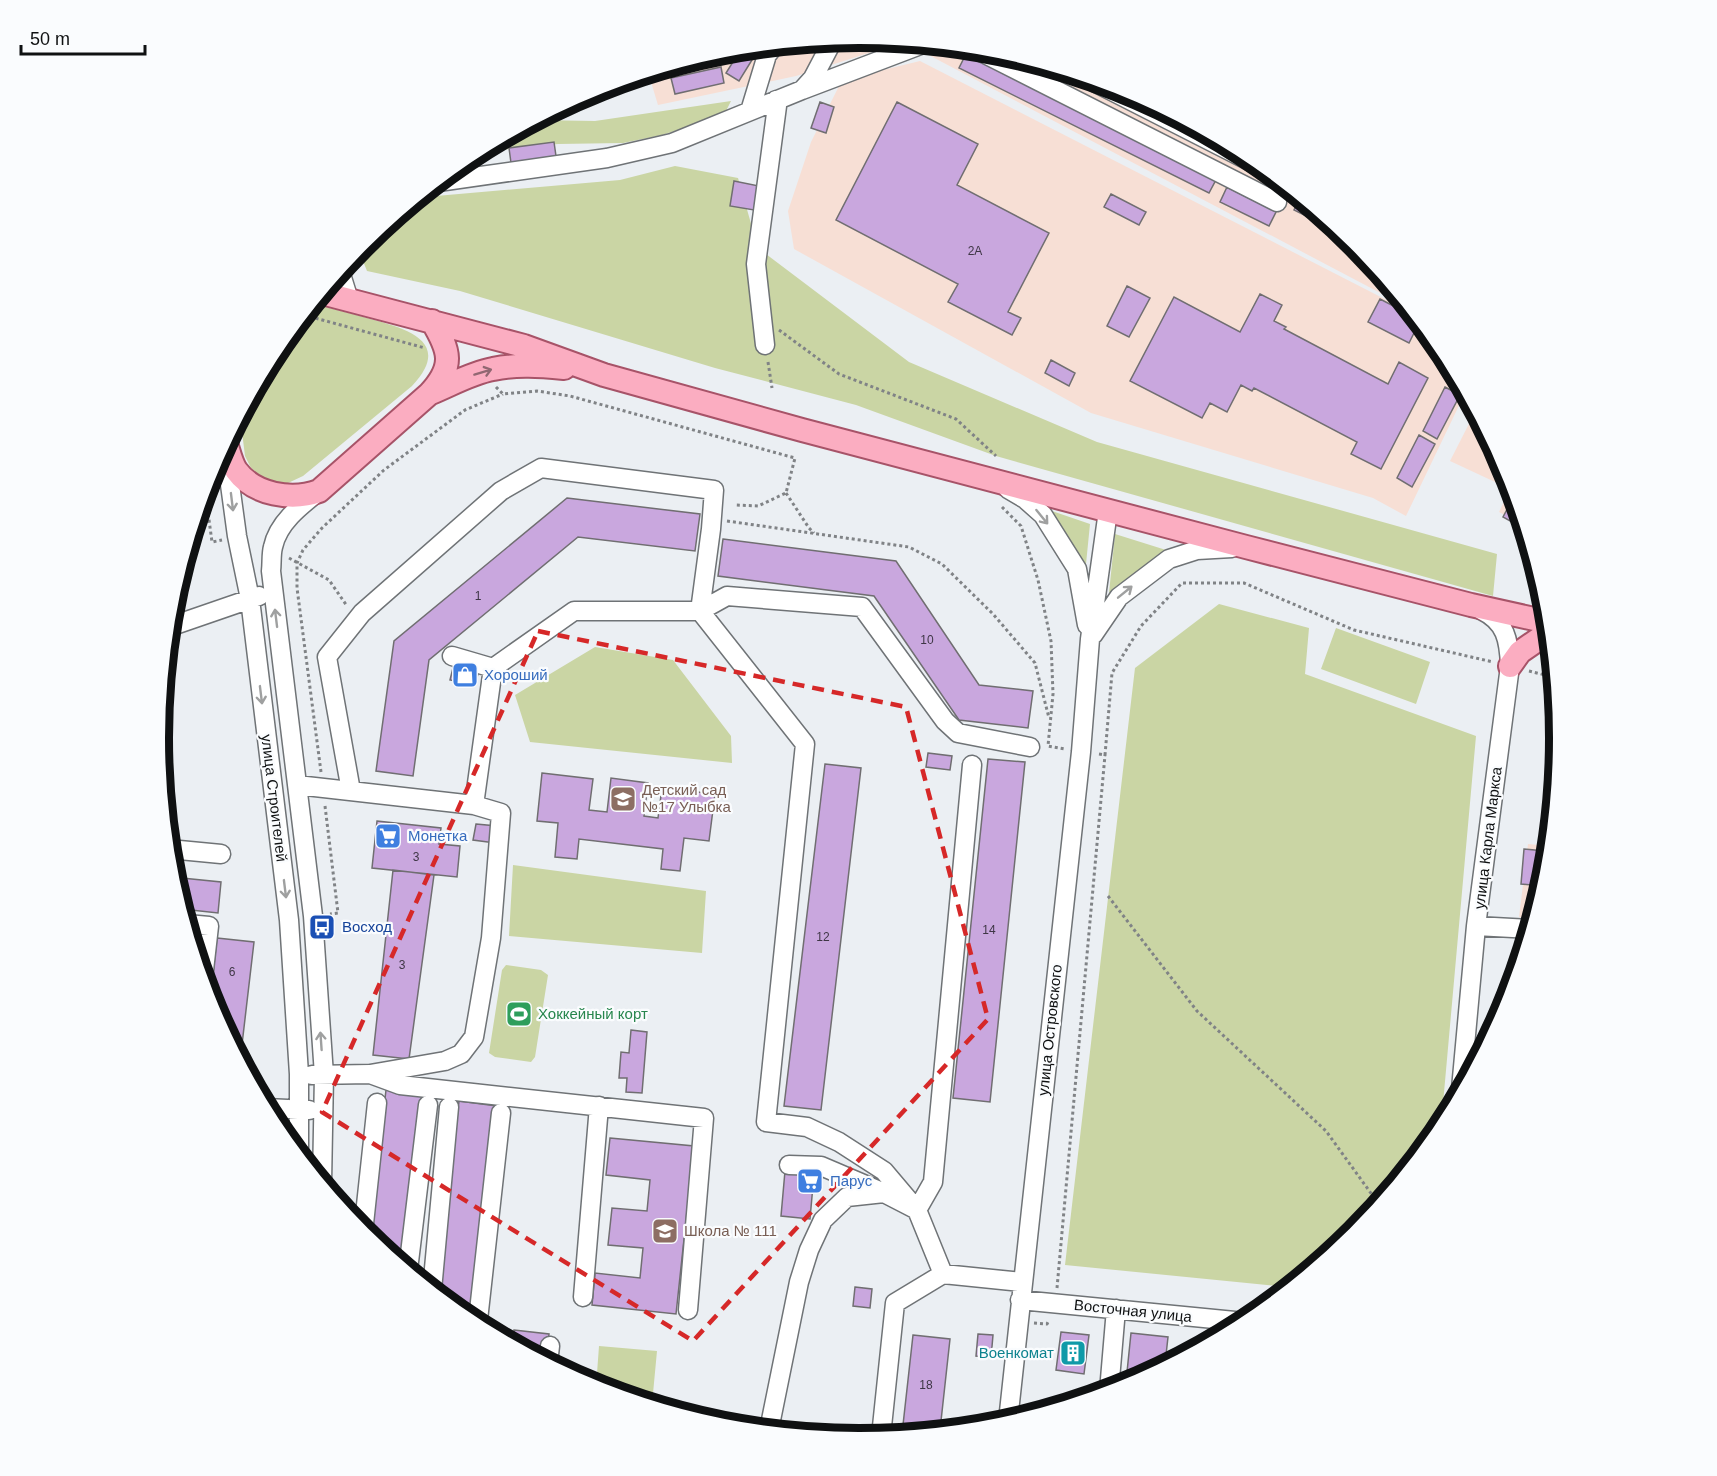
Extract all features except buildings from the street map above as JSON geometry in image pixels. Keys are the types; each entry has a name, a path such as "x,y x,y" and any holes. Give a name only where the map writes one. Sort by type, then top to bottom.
{"main road":[{"path":"330,295 524,346 604,375 997,491 1108,511 1471,605 1538,620"},
{"path":"230,456 234,467 252,485 274,493 296,496 319,491 440,383 447,354 444,342 432,321"},
{"path":"429,394 493,369 538,365 604,375"},
{"path":"1510,666 1520,652 1541,637"}],"street":[{"path":"802,90 813,78 828,49"},
{"path":"453,180 607,158 672,143 905,49"},
{"path":"750,111 768,54"},
{"path":"1004,64 1277,202"},
{"path":"765,345 756,264 772,148 776,100"},
{"path":"343,280 350,300"},
{"name":"улица Строителей","path":"227,461 237,537 250,599 289,920 299,1074 299,1141"},
{"path":"351,791 327,657 362,613 501,491 541,468 714,490 700,611 805,744 766,1122 807,1127 839,1142 884,1172 917,1210 943,1274 895,1304 882,1427"},
{"name":"улица Строителей","path":"319,491 289,517 280,530 273,546 272,591 313,916 324,1075 322,1171"},
{"path":"997,491 1025,499 1042,515 1077,569 1090,639"},
{"path":"1090,639 1108,511"},
{"path":"1090,639 1119,597 1169,559 1197,550 1246,547"},
{"path":"178,624 272,591"},
{"path":"474,805 493,668 574,611 700,611 727,596 862,607 945,721 958,733 1039,747"},
{"name":"улица Карла Маркса","path":"1463,1070 1476,926 1510,666 1509,645 1502,626 1493,615 1471,605"},
{"name":"улица Островского","path":"1009,1411 1081,752 1090,639"},
{"path":"452,656 493,668"},
{"path":"917,1210 933,1182 972,765"},
{"path":"297,785 474,805 501,813 491,938 474,1037 461,1054 445,1061 370,1074 299,1074"},
{"path":"178,850 221,854"},
{"path":"194,925 209,926 205,960"},
{"path":"1476,926 1522,928"},
{"path":"370,1074 400,1085 704,1118 688,1310"},
{"path":"364,1219 377,1103"},
{"path":"409,1261 429,1105"},
{"path":"583,1297 599,1106"},
{"path":"433,1281 449,1107"},
{"path":"277,1109 323,1111"},
{"path":"479,1314 501,1113"},
{"path":"789,1164 821,1166 917,1210"},
{"path":"770,1422 799,1282 809,1250 823,1220 847,1197 884,1193"},
{"name":"Восточная улица","path":"943,1274 1021,1291 1055,1304 1229,1320"},
{"path":"1113,1379 1116,1309"}],"path":[{"path":"761,312 768,321 839,374 956,419 996,456"},
{"path":"312,317 447,354"},
{"path":"765,345 772,388"},
{"path":"480,373 503,394 537,391 570,396 795,458 786,493 814,533"},
{"path":"997,491 1021,526 1038,580 1051,641 1053,694 1050,719 1039,747"},
{"path":"735,505 758,506 786,493"},
{"path":"712,517 909,547 942,564 993,614 1035,663 1050,719"},
{"path":"1018,1322 1047,1324 1055,1304 1112,673 1141,626 1182,584 1244,583 1354,630 1545,675"},
{"path":"1081,752 1105,755"},
{"path":"1108,896 1197,1011 1326,1131 1373,1197"}],"highlighted area":[{"path":"538,631 906,707 988,1019 693,1341 322,1112"}],"shaded area":[{"path":"813,49 882,49 796,76 658,105 651,82 642,84 724,61 768,54"},
{"path":"922,51 993,61 1080,85 1164,119 1204,140 1242,164 1313,219 1346,250 1389,298"},
{"path":"920,61 1394,304 1432,355 1461,402 1406,516 1373,498 1091,413 794,249 788,211 811,142 842,80"},
{"path":"1471,421 1500,484 1450,461"},
{"path":"1505,499 1513,519 1499,512"},
{"path":"1528,844 1540,845 1525,917 1519,917"}],"green space":[{"path":"731,101 724,115 662,135 623,143 558,144 496,151 551,120 595,121"},
{"path":"675,166 738,178 758,248 909,362 1097,442 1497,554 1493,596 996,456 856,405 715,368 460,291 367,271 362,259 404,219 427,200 436,196 620,180"},
{"path":"321,306 395,326 419,338 426,347 428,357 424,370 412,386 303,476 280,484 264,479 251,468 245,456 242,430 285,355"},
{"path":"1049,510 1090,524 1085,574"},
{"path":"1115,534 1166,550 1109,593"},
{"path":"1219,604 1309,628 1305,674 1476,736 1443,1104 1406,1158 1377,1193 1313,1257 1278,1286 1065,1265 1135,668"},
{"path":"1336,628 1430,662 1416,704 1321,669"},
{"path":"595,647 673,660 731,736 732,763 530,742 515,695"},
{"path":"513,865 706,891 702,953 509,936"},
{"name":"Хоккейный корт","path":"506,965 541,970 548,975 535,1057 531,1062 495,1057 489,1053 502,970"},
{"path":"599,1346 657,1351 653,1396 597,1376"}],"place":[{"name":"Хороший","path":"465,675"},
{"name":"Детский сад №17 Улыбка","path":"623,799"},
{"name":"Монетка","path":"388,836"},
{"name":"Восход","path":"322,927"},
{"name":"Хоккейный корт","path":"519,1014"},
{"name":"Парус","path":"810,1181"},
{"name":"Школа № 111","path":"665,1231"},
{"name":"Военкомат","path":"1073,1353"}]}
